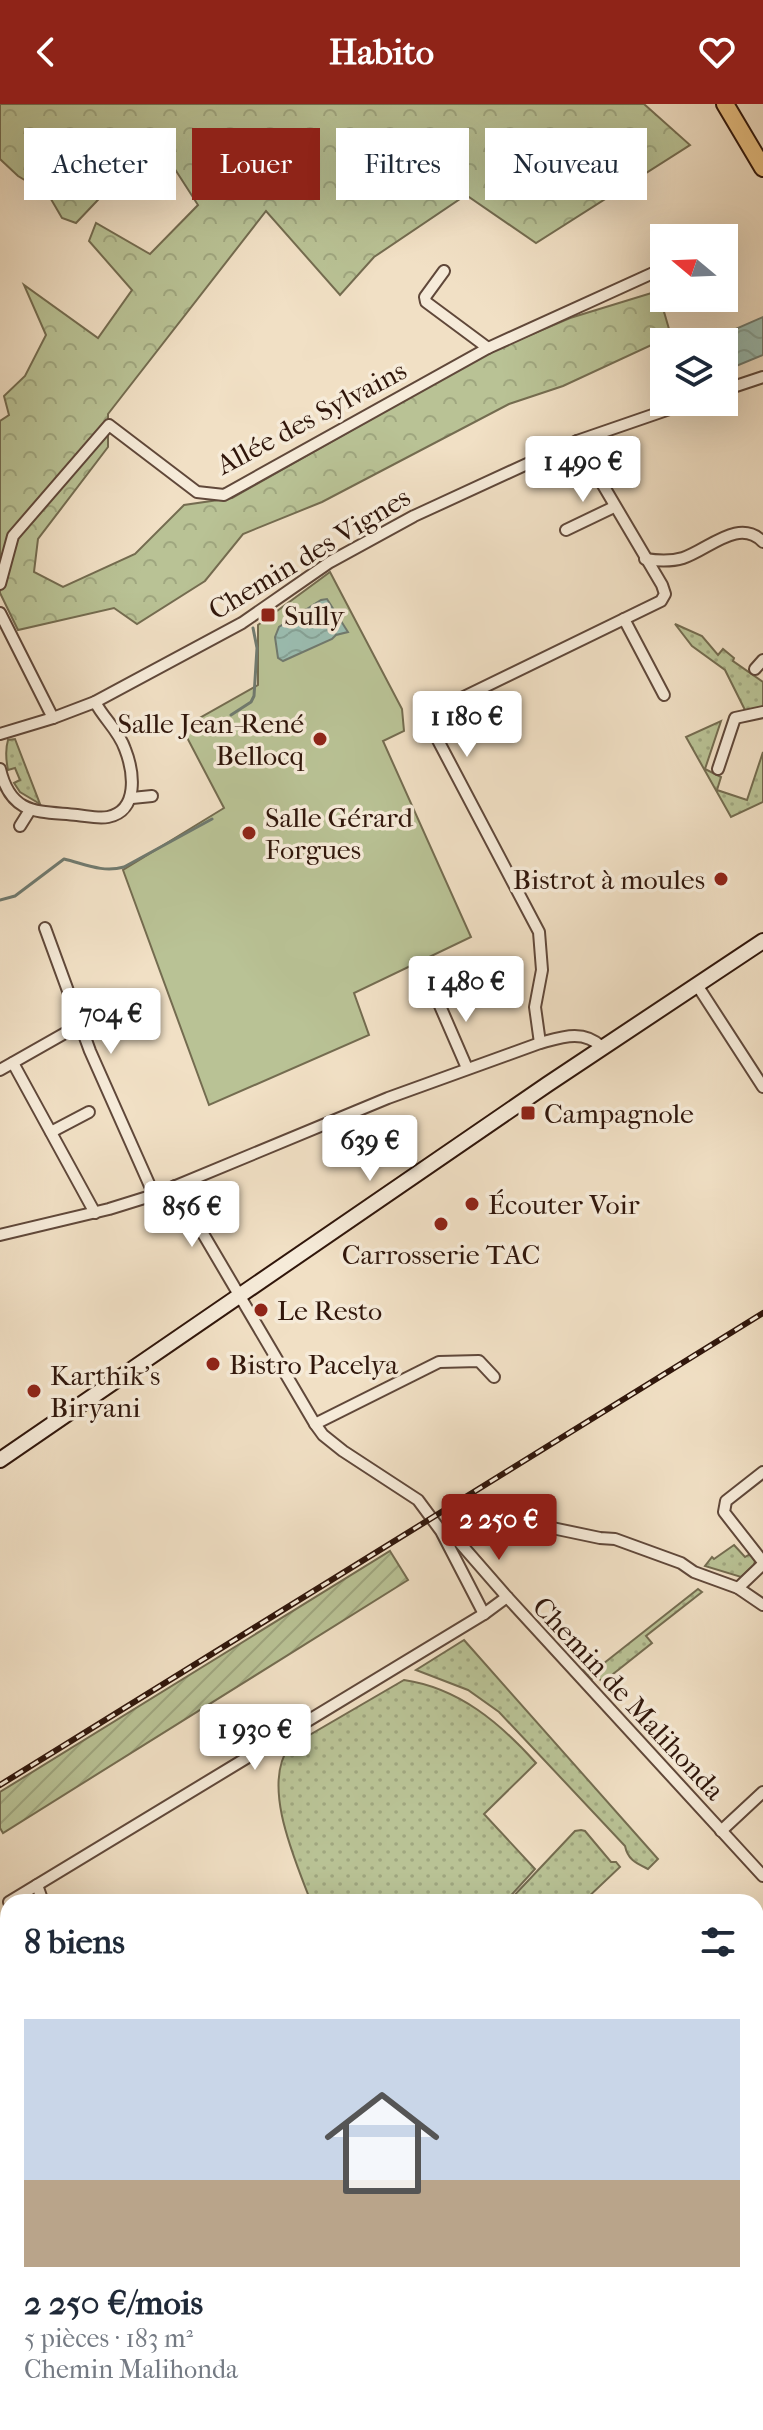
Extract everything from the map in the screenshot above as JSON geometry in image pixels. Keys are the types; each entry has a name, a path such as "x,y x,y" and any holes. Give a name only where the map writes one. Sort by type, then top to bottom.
{"main road":[{"path":"725,104 763,168"},
{"path":"0,1460 602,1047 763,941"}],"street":[{"path":"444,271 427,291 426,302 488,348 650,274"},
{"name":"Allée des Sylvains","path":"0,584 13,536 109,425 197,492 224,495 488,348"},
{"path":"738,385 763,377"},
{"name":"Chemin des Vignes","path":"0,734 95,702 242,623 330,562 400,524 577,441 650,416"},
{"path":"540,1043 535,1007 542,970 539,932 431,727 431,716 435,711 661,601 665,594 577,441"},
{"path":"566,530 614,507"},
{"path":"645,559 667,561 684,558 727,536 742,532 752,533 763,542"},
{"path":"0,613 53,718"},
{"path":"624,619 664,695"},
{"path":"0,769 10,792 30,810 46,814 110,817 124,810 132,798 127,752 120,736 95,702"},
{"path":"718,769 735,718 763,712"},
{"path":"132,798 152,796"},
{"path":"20,826 30,810"},
{"path":"45,928 90,1051 154,1195"},
{"path":"697,985 763,1087"},
{"path":"434,992 467,1068"},
{"path":"0,1070 81,1024"},
{"path":"0,1235 95,1213 154,1195 388,1098 540,1043 584,1036 602,1047"},
{"path":"13,1063 95,1213"},
{"path":"51,1132 89,1112"},
{"path":"22,1894 484,1614 441,1531 418,1500 343,1451 315,1424 175,1186"},
{"path":"315,1424 439,1362 479,1361 494,1377"},
{"path":"738,1588 763,1563 724,1508 726,1501 763,1472"},
{"path":"516,1607 460,1543 457,1528 538,1525 615,1539 738,1588 763,1605"},
{"name":"Chemin de Malihonda","path":"484,1614 507,1597"},
{"name":"Chemin de Malihonda","path":"484,1614 516,1607 763,1876"},
{"path":"721,1831 763,1792"},
{"path":"37,1885 40,1894"}],"green space":[{"path":"0,104 644,104 690,145 647,172 647,128 485,128 485,200 604,200 536,243 469,197 469,128 336,128 336,200 459,200 374,257 340,295 266,211 108,414 108,447 38,539 34,572 63,587 135,554 184,505 232,498 488,353 570,318 650,293 650,312 664,312 669,328 650,328 650,346 563,386 509,404 322,502 243,534 205,581 137,624 114,608 18,630 0,593 0,421 9,415 4,396 25,376 46,335 24,285 98,338 132,290 89,241 96,223 150,254 198,205 195,200 320,200 320,128 192,128 192,196 176,171 176,128 24,128 24,180 0,159"},
{"path":"52,200 98,200 76,223 62,218"},
{"path":"330,572 402,709 404,731 383,741 471,937 354,993 369,1035 209,1105 123,870 224,808 182,728 258,685 258,625"},
{"path":"675,624 702,636 718,655 723,649 734,658 733,661 763,682 763,708 746,712 725,670 692,646"},
{"path":"721,721 705,769 721,777 717,790 747,800 763,752 763,802 731,817 686,737"},
{"path":"15,739 40,804 20,792 14,783 20,780 15,768 8,770 7,744 8,740"},
{"path":"734,1545 745,1557 750,1554 755,1561 741,1577 705,1566 712,1557 714,1559"},
{"path":"390,1551 408,1580 3,1833 0,1828 0,1792"},
{"path":"698,1589 702,1592 646,1636 652,1643 603,1682 598,1678 591,1679 584,1670 594,1671"},
{"path":"464,1640 658,1859 648,1869 630,1858 625,1846 499,1712 468,1690 416,1670"},
{"path":"404,1680 424,1684 460,1699 493,1721 536,1763 484,1814 535,1869 512,1894 308,1894 290,1846 280,1803 281,1763 289,1747"},
{"path":"575,1831 585,1831 611,1862 616,1862 620,1867 591,1894 516,1894"}],"water":[{"path":"763,317 763,355 738,365 738,328"},
{"path":"327,599 348,632 283,661 278,658 275,637 279,627"}],"waterway":[{"path":"231,715 251,702 254,696 257,648 253,628"},
{"path":"0,900 15,896 64,859 101,868 124,867 212,819"}],"railway":[{"path":"0,1785 763,1313"}],"place":[{"name":"Sully","path":"268,615"},
{"name":"Salle Jean-René Bellocq","path":"320,739"},
{"name":"Salle Gérard Forgues","path":"249,833"},
{"name":"Bistrot à moules","path":"721,879"},
{"name":"Campagnole","path":"528,1113"},
{"name":"Écouter Voir","path":"472,1204"},
{"name":"Carrosserie TAC","path":"441,1224"},
{"name":"Le Resto","path":"261,1310"},
{"name":"Bistro Pacelya","path":"213,1364"},
{"name":"Karthik’s Biryani","path":"34,1391"}]}
